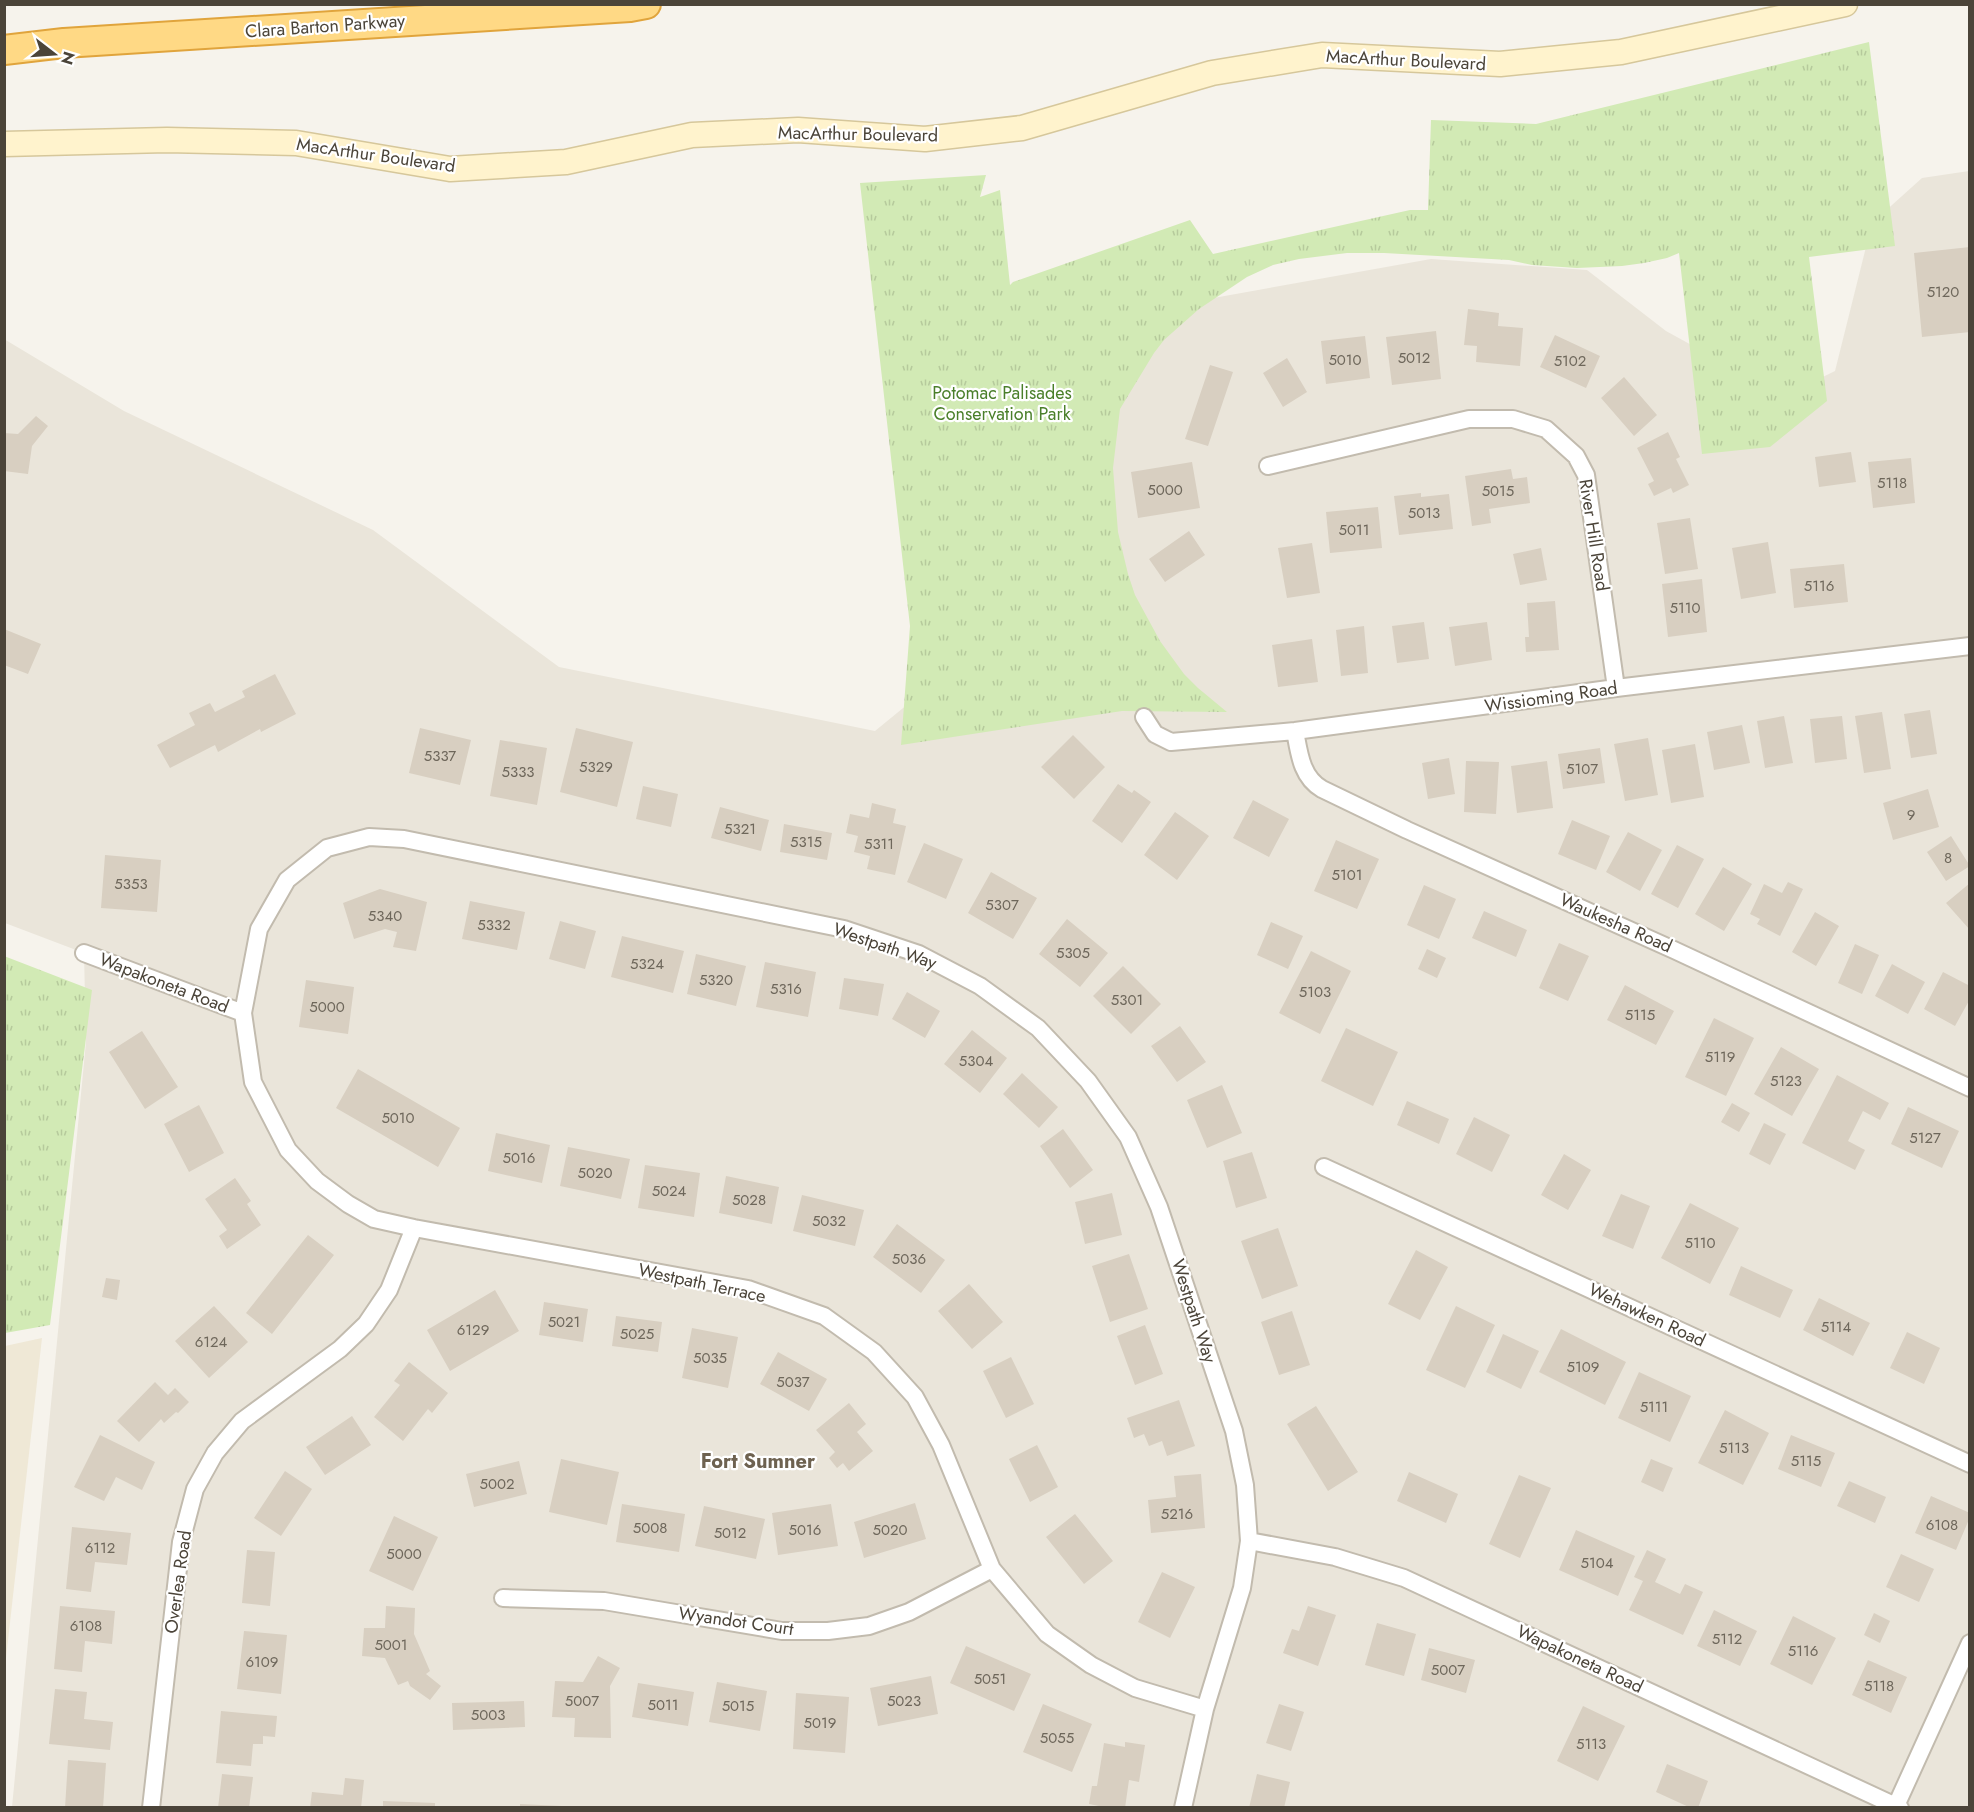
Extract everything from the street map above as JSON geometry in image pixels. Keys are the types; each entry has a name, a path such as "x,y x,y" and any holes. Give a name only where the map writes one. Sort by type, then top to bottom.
{"highway":[{"name":"Clara Barton Parkway","path":"4,50 64,43 646,4"}],"main road":[{"name":"MacArthur Boulevard","path":"4,144 167,140 296,143 450,169 566,162 692,135 798,130 925,138 1022,128 1212,73 1322,55 1511,63 1621,52 1845,4"}],"street":[{"name":"River Hill Road","path":"1268,466 1469,419 1513,420 1546,429 1576,456 1586,475 1616,688"},
{"name":"Wissioming Road","path":"1144,717 1155,735 1171,742 1295,731 1616,688 1970,646"},
{"name":"Waukesha Road","path":"1295,731 1304,771 1316,786 1970,1088"},
{"name":"Westpath Way","path":"243,1013 259,929 286,880 327,848 369,837 404,839 844,929 920,954 980,986 1038,1028 1088,1081 1128,1137 1159,1206 1233,1431 1245,1485 1249,1541 1242,1588 1205,1709 1183,1808"},
{"name":"Wapakoneta Road","path":"84,953 243,1013"},
{"name":"Westpath Terrace","path":"243,1013 253,1082 288,1150 316,1181 374,1219 748,1289 824,1316 874,1352 915,1397 940,1445 992,1569 1047,1634 1091,1665 1135,1688 1205,1709"},
{"name":"Wehawken Road","path":"1324,1167 1970,1464"},
{"name":"Overlea Road","path":"151,1808 181,1542 195,1489 215,1453 242,1421 340,1350 366,1324 390,1290 414,1228"},
{"name":"Wapakoneta Road","path":"1249,1541 1335,1557 1404,1578 1897,1807"},
{"name":"Wyandot Court","path":"503,1598 604,1601 782,1631 828,1631 869,1626 909,1612 992,1569"},
{"path":"1897,1807 1970,1643"}],"shaded area":[{"path":"1969,171 1969,1807 12,1807 86,1042 84,953 5,923 4,339 124,411 373,530 559,667 875,731 952,668 1102,318 1431,259 1587,270 1666,331 1784,396 1835,371 1872,223 1922,178"},
{"path":"42,1338 5,1667 5,1346"}],"green space":[{"name":"Potomac Palisades Conservation Park","path":"1869,42 1895,246 1809,257 1827,401 1770,447 1702,454 1679,253 1644,263 1577,268 1532,265 1509,260 1384,253 1347,253 1273,265 1247,277 1199,309 1164,340 1120,409 1113,468 1118,532 1135,595 1160,641 1184,674 1227,712 1122,711 901,745 910,626 860,183 986,175 980,197 1000,190 1010,285 1013,282 1190,220 1213,254 1410,210 1428,210 1431,120 1536,124"},
{"path":"4,956 92,990 50,1325 5,1333"}],"building":[{"path":"1970,247 1970,332 1922,337 1914,253"},
{"path":"1468,309 1499,313 1498,326 1523,328 1520,366 1476,362 1477,346 1464,345"},
{"path":"1436,331 1441,379 1392,385 1386,337"},
{"path":"1555,335 1600,356 1586,388 1540,367"},
{"path":"1365,336 1370,378 1326,384 1321,341"},
{"path":"1287,358 1307,392 1283,407 1263,373"},
{"path":"1210,365 1233,372 1208,446 1185,439"},
{"path":"1624,377 1657,415 1634,436 1601,398"},
{"path":"36,416 48,426 32,446 28,474 4,471 4,433 18,434"},
{"path":"1668,432 1680,457 1676,459 1689,485 1673,493 1671,488 1654,496 1648,484 1654,481 1637,448"},
{"path":"1851,452 1856,482 1819,487 1815,457"},
{"path":"1911,458 1915,503 1873,508 1868,462"},
{"path":"1192,462 1200,508 1138,518 1131,472"},
{"path":"1511,469 1513,479 1527,477 1530,503 1489,509 1491,523 1472,526 1465,476"},
{"path":"1421,493 1421,497 1449,494 1453,529 1399,535 1394,496"},
{"path":"1378,507 1382,548 1330,553 1326,512"},
{"path":"1690,518 1698,569 1665,574 1657,523"},
{"path":"1189,531 1205,555 1165,582 1149,559"},
{"path":"1768,542 1776,593 1741,599 1732,548"},
{"path":"1312,543 1320,593 1287,598 1278,548"},
{"path":"1541,548 1547,580 1520,585 1513,554"},
{"path":"1844,564 1848,602 1794,608 1790,569"},
{"path":"1702,579 1707,632 1668,637 1662,584"},
{"path":"1555,601 1559,650 1526,652 1525,637 1529,637 1527,603"},
{"path":"1424,622 1429,659 1397,663 1392,626"},
{"path":"1487,622 1492,660 1455,666 1449,627"},
{"path":"1364,626 1368,673 1341,676 1336,630"},
{"path":"4,629 41,644 28,674 4,665"},
{"path":"1312,639 1318,682 1278,687 1272,645"},
{"path":"275,674 296,714 261,732 260,729 218,752 215,745 170,768 157,745 195,725 189,713 210,703 215,712 245,697 242,691"},
{"path":"1930,710 1937,754 1911,758 1904,714"},
{"path":"1882,712 1891,769 1864,773 1855,716"},
{"path":"1784,716 1793,763 1765,768 1757,721"},
{"path":"1842,716 1847,759 1815,763 1810,719"},
{"path":"1742,725 1750,763 1714,770 1707,732"},
{"path":"420,728 471,740 460,785 409,773"},
{"path":"576,728 633,742 617,807 560,792"},
{"path":"1073,735 1105,767 1074,799 1041,767"},
{"path":"1648,738 1658,795 1625,801 1614,744"},
{"path":"500,740 547,748 537,805 490,796"},
{"path":"1695,744 1704,797 1671,803 1662,750"},
{"path":"1600,748 1605,783 1563,789 1558,754"},
{"path":"1449,758 1455,794 1428,799 1422,763"},
{"path":"1466,761 1499,762 1496,814 1464,812"},
{"path":"1547,761 1553,808 1517,813 1511,766"},
{"path":"1118,784 1132,793 1134,790 1151,802 1122,843 1092,821"},
{"path":"643,786 678,794 671,827 636,819"},
{"path":"1928,789 1939,827 1893,840 1883,803"},
{"path":"1253,800 1289,819 1269,857 1233,838"},
{"path":"872,803 896,809 893,823 906,826 895,875 867,869 870,856 854,852 858,836 846,833 850,814 869,818"},
{"path":"720,807 769,820 761,851 711,838"},
{"path":"1175,812 1209,836 1177,880 1144,855"},
{"path":"1572,820 1610,836 1596,870 1558,854"},
{"path":"784,824 832,833 827,860 780,852"},
{"path":"1628,832 1662,850 1640,891 1606,872"},
{"path":"1951,836 1970,866 1946,881 1927,852"},
{"path":"1336,840 1379,859 1357,909 1314,891"},
{"path":"924,843 963,859 946,899 907,882"},
{"path":"1677,845 1704,859 1678,908 1651,894"},
{"path":"105,855 161,860 157,912 101,908"},
{"path":"1723,867 1752,884 1724,931 1695,914"},
{"path":"991,872 1037,898 1013,939 968,913"},
{"path":"1788,882 1803,889 1780,936 1757,924 1760,919 1750,914 1764,884 1782,893"},
{"path":"1970,883 1970,930 1946,903"},
{"path":"1424,885 1456,899 1439,939 1407,925"},
{"path":"380,889 427,902 416,951 393,947 397,932 385,929 354,939 343,903"},
{"path":"470,901 525,912 517,950 462,939"},
{"path":"1484,911 1527,930 1516,957 1472,938"},
{"path":"1815,912 1839,926 1816,966 1792,952"},
{"path":"1067,919 1108,953 1080,987 1039,954"},
{"path":"560,921 596,931 585,969 549,959"},
{"path":"1271,922 1303,936 1288,969 1257,955"},
{"path":"622,936 684,951 673,993 611,977"},
{"path":"1559,943 1589,956 1568,1001 1539,988"},
{"path":"1855,944 1879,955 1862,994 1838,983"},
{"path":"1427,949 1446,958 1437,978 1418,969"},
{"path":"1311,951 1351,971 1320,1034 1279,1013"},
{"path":"696,954 746,966 736,1006 687,994"},
{"path":"765,962 816,972 808,1017 756,1007"},
{"path":"1892,964 1925,982 1908,1014 1875,996"},
{"path":"1123,966 1161,1004 1131,1034 1093,996"},
{"path":"1943,972 1970,986 1970,999 1955,1026 1924,1009"},
{"path":"844,978 884,984 878,1016 839,1009"},
{"path":"306,980 354,987 348,1034 299,1027"},
{"path":"1625,985 1674,1011 1656,1045 1607,1020"},
{"path":"907,992 940,1011 925,1038 892,1019"},
{"path":"1714,1018 1754,1038 1726,1096 1685,1077"},
{"path":"1180,1026 1206,1062 1177,1082 1151,1046"},
{"path":"1346,1028 1398,1052 1373,1106 1321,1081"},
{"path":"972,1030 1007,1058 980,1093 944,1064"},
{"path":"142,1031 178,1087 145,1109 109,1052"},
{"path":"1781,1047 1819,1069 1792,1116 1754,1094"},
{"path":"358,1069 460,1128 438,1167 336,1108"},
{"path":"1022,1073 1058,1107 1039,1128 1003,1094"},
{"path":"1837,1075 1889,1103 1880,1120 1863,1111 1848,1141 1865,1150 1855,1170 1802,1143"},
{"path":"1222,1085 1242,1133 1207,1148 1187,1100"},
{"path":"1407,1101 1449,1119 1439,1144 1397,1125"},
{"path":"1732,1103 1750,1113 1739,1132 1721,1122"},
{"path":"199,1105 224,1153 189,1172 164,1124"},
{"path":"1908,1107 1959,1131 1942,1168 1891,1144"},
{"path":"1474,1117 1510,1135 1492,1172 1456,1154"},
{"path":"1764,1123 1786,1134 1770,1165 1749,1154"},
{"path":"1063,1129 1093,1170 1070,1188 1040,1146"},
{"path":"496,1133 550,1145 542,1183 488,1171"},
{"path":"568,1147 630,1159 621,1199 560,1186"},
{"path":"1252,1152 1267,1198 1236,1208 1223,1161"},
{"path":"1564,1154 1591,1170 1568,1210 1541,1195"},
{"path":"645,1165 700,1173 694,1217 638,1208"},
{"path":"726,1176 779,1187 772,1224 719,1213"},
{"path":"235,1178 251,1201 247,1204 261,1225 227,1249 219,1236 227,1230 205,1199"},
{"path":"1112,1193 1122,1235 1085,1244 1075,1202"},
{"path":"1621,1194 1650,1206 1633,1249 1602,1236"},
{"path":"802,1195 864,1210 855,1246 793,1231"},
{"path":"1690,1203 1739,1228 1710,1284 1661,1258"},
{"path":"897,1224 945,1260 921,1293 873,1257"},
{"path":"1278,1228 1298,1286 1262,1299 1241,1241"},
{"path":"308,1235 334,1255 272,1334 246,1313"},
{"path":"1416,1250 1448,1267 1420,1320 1388,1304"},
{"path":"1129,1254 1148,1309 1110,1322 1092,1266"},
{"path":"1741,1266 1793,1290 1780,1318 1729,1295"},
{"path":"106,1278 120,1280 117,1300 102,1297"},
{"path":"969,1284 1003,1322 972,1349 938,1311"},
{"path":"495,1290 519,1331 450,1371 427,1330"},
{"path":"1819,1298 1870,1323 1853,1356 1803,1330"},
{"path":"544,1302 588,1309 583,1342 539,1335"},
{"path":"214,1306 248,1342 209,1378 175,1341"},
{"path":"1456,1306 1495,1325 1465,1388 1426,1370"},
{"path":"1292,1311 1310,1365 1279,1375 1261,1322"},
{"path":"616,1316 662,1322 658,1352 612,1346"},
{"path":"1145,1325 1163,1374 1135,1385 1117,1336"},
{"path":"692,1328 738,1337 728,1388 682,1378"},
{"path":"1561,1329 1626,1362 1605,1405 1539,1372"},
{"path":"1907,1332 1940,1348 1924,1384 1890,1368"},
{"path":"1503,1334 1539,1351 1521,1389 1486,1372"},
{"path":"778,1352 827,1379 809,1411 760,1384"},
{"path":"1011,1357 1034,1404 1006,1418 983,1371"},
{"path":"409,1362 448,1393 432,1413 428,1409 403,1441 374,1417 400,1385 394,1381"},
{"path":"1639,1372 1691,1396 1670,1442 1618,1418"},
{"path":"155,1382 168,1395 175,1388 189,1402 164,1423 161,1419 139,1442 117,1421"},
{"path":"1179,1400 1195,1446 1167,1456 1162,1441 1149,1446 1144,1434 1134,1438 1127,1418"},
{"path":"849,1403 866,1424 857,1432 873,1451 849,1471 843,1463 837,1468 829,1458 835,1452 816,1430"},
{"path":"1316,1406 1358,1472 1328,1491 1287,1424"},
{"path":"1725,1410 1769,1433 1743,1485 1698,1463"},
{"path":"352,1416 371,1445 325,1475 306,1447"},
{"path":"100,1435 155,1462 142,1490 116,1477 104,1501 74,1487"},
{"path":"1791,1435 1835,1453 1821,1487 1778,1469"},
{"path":"1037,1445 1058,1487 1030,1502 1009,1459"},
{"path":"561,1459 619,1472 607,1525 549,1512"},
{"path":"1651,1459 1673,1468 1663,1492 1641,1482"},
{"path":"519,1461 527,1494 474,1507 466,1474"},
{"path":"285,1471 312,1489 281,1536 254,1518"},
{"path":"1409,1472 1458,1494 1446,1523 1397,1501"},
{"path":"1201,1474 1205,1528 1151,1533 1148,1500 1176,1497 1174,1476"},
{"path":"1519,1475 1551,1488 1520,1558 1489,1544"},
{"path":"1849,1481 1886,1497 1875,1523 1837,1506"},
{"path":"1931,1496 1970,1513 1956,1550 1915,1533"},
{"path":"915,1503 926,1539 864,1558 854,1522"},
{"path":"622,1504 685,1514 679,1552 616,1542"},
{"path":"831,1504 838,1546 778,1555 772,1513"},
{"path":"704,1506 765,1519 756,1559 695,1546"},
{"path":"1075,1514 1113,1561 1084,1584 1046,1537"},
{"path":"394,1516 438,1537 413,1591 369,1571"},
{"path":"72,1527 131,1533 127,1565 95,1562 91,1592 66,1589"},
{"path":"1576,1530 1635,1556 1618,1596 1559,1570"},
{"path":"247,1550 275,1552 270,1606 242,1603"},
{"path":"1647,1550 1666,1559 1655,1582 1680,1594 1685,1584 1703,1592 1683,1635 1629,1610 1643,1581 1634,1577"},
{"path":"1901,1554 1934,1569 1919,1602 1886,1587"},
{"path":"1162,1572 1195,1587 1170,1638 1138,1622"},
{"path":"60,1606 115,1611 112,1644 85,1641 82,1672 54,1669"},
{"path":"386,1606 415,1608 414,1634 430,1671 426,1674 441,1686 430,1700 410,1686 408,1681 398,1685 385,1658 362,1656 364,1628 385,1628"},
{"path":"1308,1606 1336,1615 1318,1666 1283,1653 1292,1629 1299,1631"},
{"path":"1714,1610 1757,1631 1740,1666 1697,1646"},
{"path":"1874,1613 1890,1621 1880,1643 1864,1635"},
{"path":"1793,1616 1836,1638 1812,1685 1770,1664"},
{"path":"1377,1623 1416,1634 1404,1676 1365,1665"},
{"path":"244,1631 287,1635 281,1694 237,1689"},
{"path":"966,1646 1031,1674 1014,1711 950,1683"},
{"path":"1429,1648 1475,1660 1466,1693 1421,1680"},
{"path":"598,1656 620,1668 610,1686 611,1738 574,1737 575,1718 552,1717 555,1681 583,1682"},
{"path":"1868,1660 1907,1677 1891,1713 1852,1695"},
{"path":"931,1676 938,1714 878,1726 870,1688"},
{"path":"717,1682 767,1691 760,1731 709,1722"},
{"path":"638,1683 694,1692 688,1726 632,1717"},
{"path":"55,1689 87,1692 84,1719 113,1722 110,1750 49,1744"},
{"path":"796,1693 849,1697 845,1753 793,1749"},
{"path":"524,1701 525,1727 453,1730 452,1703"},
{"path":"1043,1704 1092,1724 1072,1772 1023,1752"},
{"path":"1279,1704 1304,1712 1291,1751 1266,1743"},
{"path":"1583,1706 1625,1726 1598,1781 1557,1761"},
{"path":"221,1711 277,1716 275,1737 263,1736 263,1744 253,1744 251,1766 216,1763"},
{"path":"1125,1742 1145,1745 1139,1782 1129,1780 1125,1808 1089,1804 1092,1786 1097,1786 1104,1743 1125,1747"},
{"path":"68,1760 106,1763 103,1808 65,1808"},
{"path":"1667,1764 1708,1781 1698,1808 1691,1808 1656,1792"},
{"path":"222,1774 253,1777 249,1808 218,1808"},
{"path":"1257,1774 1290,1782 1284,1808 1249,1808"},
{"path":"345,1778 364,1780 361,1808 310,1808 312,1792 343,1795"},
{"path":"383,1801 435,1803 435,1808 383,1808"},
{"path":"520,1804 562,1806 562,1808 520,1808"}],"district":[{"name":"Fort Sumner","path":"758,1461"}]}
